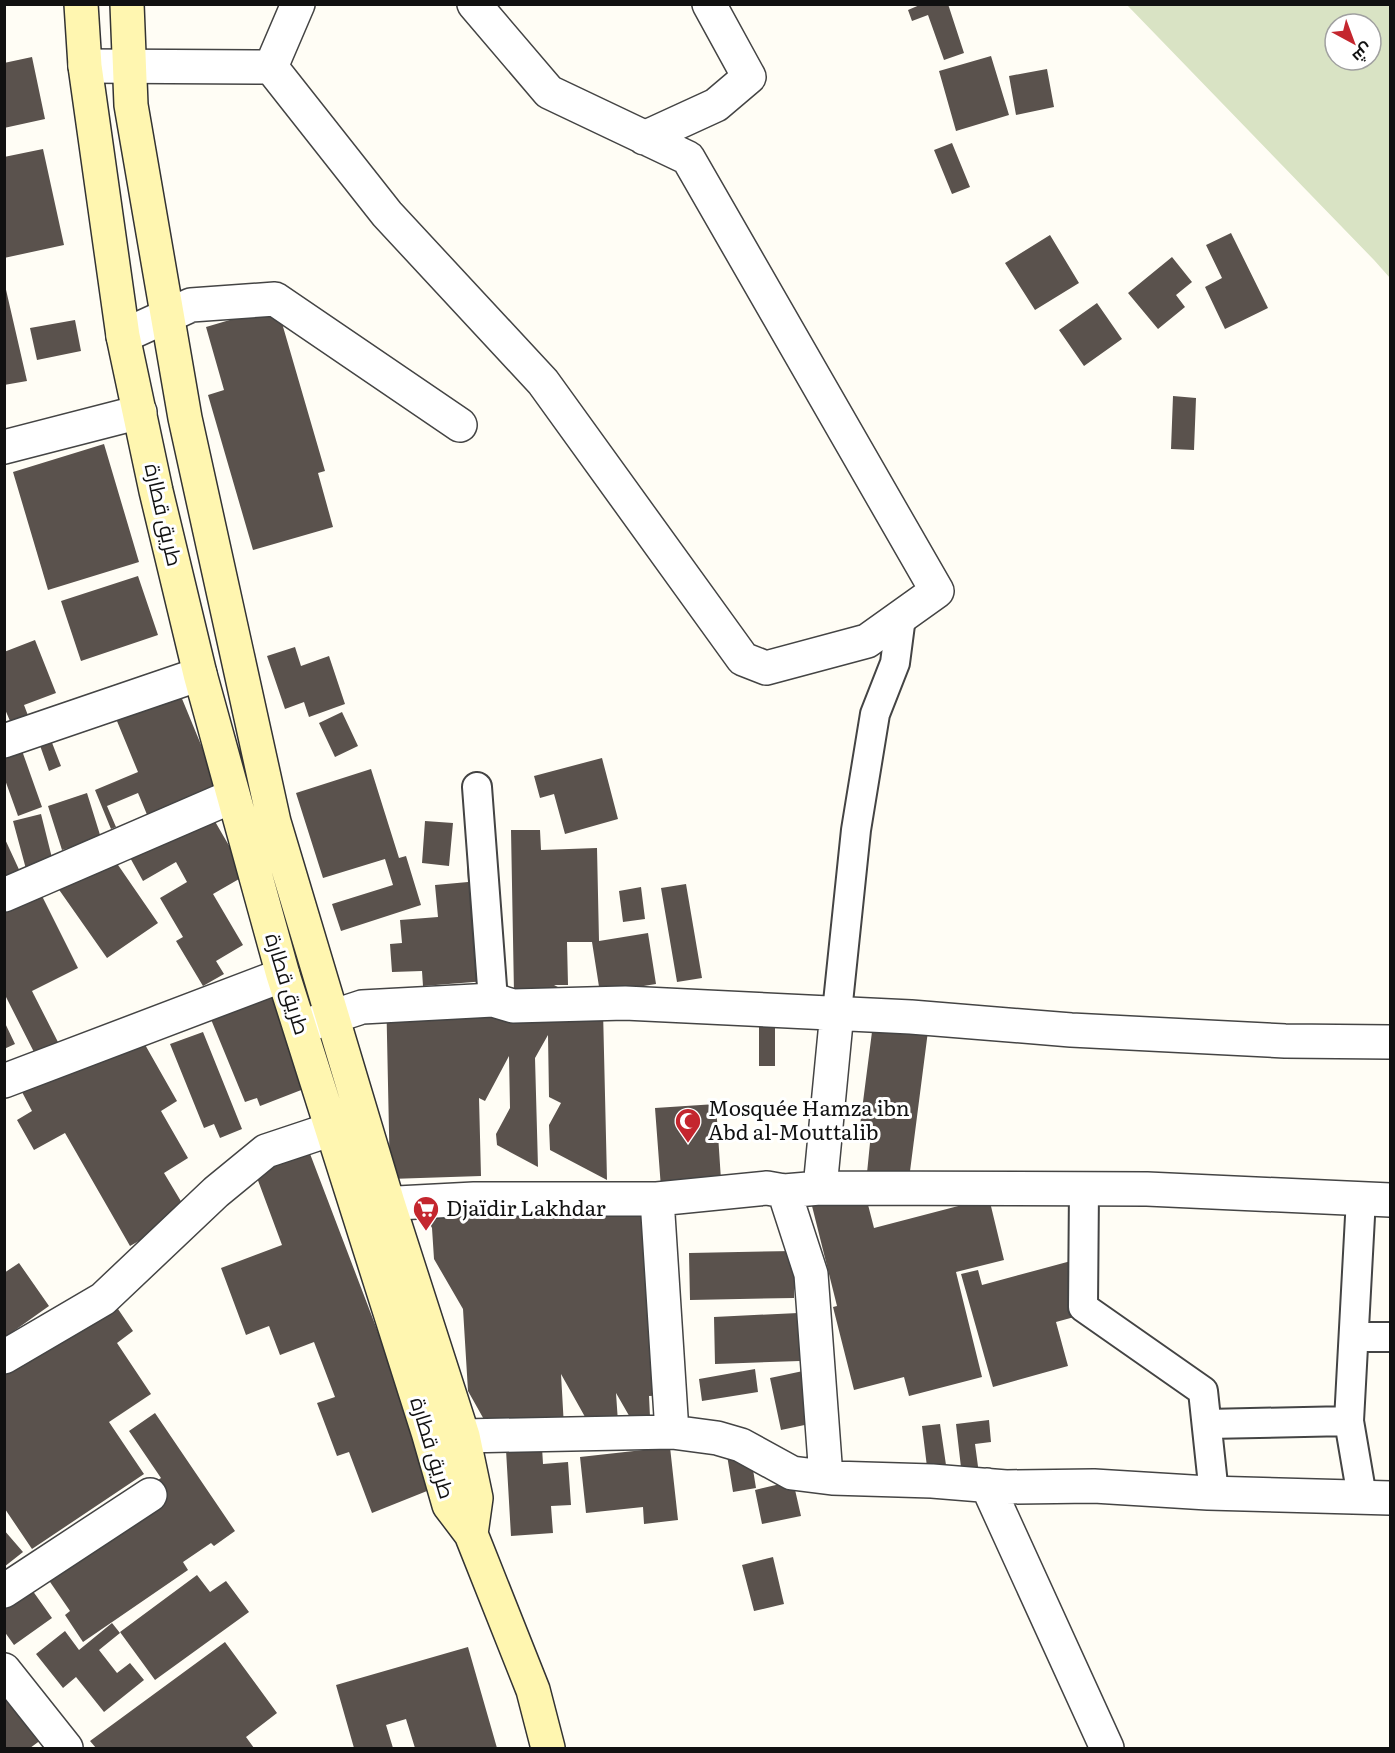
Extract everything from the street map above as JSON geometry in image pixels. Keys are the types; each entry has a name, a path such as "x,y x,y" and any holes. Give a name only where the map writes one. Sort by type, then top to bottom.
{"main road":[{"name":"طريق قطارة","path":"81,4 85,66 123,336 156,491 200,674 283,975 432,1452 449,1505 471,1534"},
{"name":"طريق قطارة","path":"127,4 131,105 185,418 274,822 388,1203 463,1436 476,1498 471,1534"},
{"path":"471,1534 533,1690 548,1749"}],"street":[{"path":"271,67 298,4"},
{"path":"271,67 387,214 543,382 743,659 766,668 867,641 937,591 688,159 549,92 474,4"},
{"path":"644,138 716,105 749,77 709,4"},
{"path":"85,66 271,67"},
{"path":"123,336 191,305 275,299 460,425"},
{"path":"4,447 140,412"},
{"path":"820,1188 858,818 875,714 894,663 901,617"},
{"path":"4,741 200,674"},
{"path":"477,787 493,1000"},
{"path":"4,895 233,796"},
{"path":"4,1082 283,975"},
{"path":"300,1028 362,1007 493,1000 513,1006 625,1002 837,1012 1071,1030 1285,1041 1390,1042"},
{"path":"4,1357 103,1299 216,1192 266,1151 332,1130"},
{"path":"355,1205 474,1199 657,1199 767,1188 784,1191 820,1188 1147,1189 1376,1199 1354,1337 1349,1421 1376,1497 1214,1494 1094,1486 1006,1487 932,1481 826,1477 792,1473 741,1445 717,1438 672,1432 463,1436 432,1452"},
{"path":"1084,1189 1083,1307 1203,1390 1214,1494"},
{"path":"784,1191 810,1274 826,1477"},
{"path":"657,1199 672,1432"},
{"path":"1354,1337 1390,1337"},
{"path":"1207,1424 1349,1421"},
{"path":"987,1485 1107,1749"},
{"path":"4,1591 150,1495"},
{"path":"4,1670 66,1749"}],"green space":[{"path":"1127,5 1390,5 1390,278 1374,260"}],"building":[{"path":"922,4 948,4 964,53 944,60 928,15 912,21 908,10"},
{"path":"991,56 1009,115 956,131 939,71"},
{"path":"32,57 45,119 4,128 4,63"},
{"path":"1047,69 1054,107 1016,115 1009,76"},
{"path":"952,143 970,187 952,194 934,150"},
{"path":"43,149 64,245 4,258 4,157"},
{"path":"1231,233 1268,308 1225,329 1205,287 1222,278 1206,245"},
{"path":"1050,235 1079,283 1035,310 1005,263"},
{"path":"1172,257 1192,282 1176,295 1185,307 1158,329 1128,293"},
{"path":"4,281 27,381 4,385"},
{"path":"1097,303 1122,339 1084,366 1059,330"},
{"path":"277,306 325,471 318,473 333,527 253,550 208,395 224,390 206,327"},
{"path":"75,320 81,351 37,360 30,328"},
{"path":"1173,396 1196,398 1194,450 1171,449"},
{"path":"104,444 139,562 48,590 13,472"},
{"path":"138,576 158,635 81,661 61,601"},
{"path":"35,640 56,693 24,705 32,726 44,722 61,766 49,771 37,737 4,723 10,721 4,707 4,652"},
{"path":"295,647 301,666 329,656 345,704 309,717 304,702 285,709 267,656"},
{"path":"178,689 218,786 148,817 138,793 107,806 116,827 111,829 95,790 138,772 112,709"},
{"path":"342,712 358,746 335,757 319,723"},
{"path":"20,745 42,807 18,816 4,777 4,751"},
{"path":"602,758 618,819 565,834 554,794 540,798 534,776"},
{"path":"371,769 399,858 406,856 421,905 341,931 332,904 393,885 385,859 323,878 296,793"},
{"path":"87,793 101,838 62,850 48,806"},
{"path":"202,799 246,875 213,894 243,945 216,961 224,974 203,986 176,941 183,937 160,898 187,882 176,862 143,881 123,845"},
{"path":"41,814 53,862 26,869 13,821"},
{"path":"425,821 453,823 449,866 422,863"},
{"path":"511,830 540,830 541,850 597,848 599,941 648,933 656,984 600,993 592,942 567,942 568,985 554,985 603,1010 607,1180 550,1150 549,1125 561,1103 549,1097 548,1035 535,1058 538,1167 497,1145 496,1134 510,1108 509,1056 485,1101 479,1098 481,1176 390,1179 386,989 490,986 514,993"},
{"path":"4,837 22,876 4,885"},
{"path":"107,849 158,923 107,958 55,884"},
{"path":"490,864 499,980 423,986 422,971 392,972 390,944 402,943 400,920 438,917 435,885 468,882 467,866"},
{"path":"35,882 78,968 32,991 60,1046 37,1058 4,997 4,897"},
{"path":"686,884 702,978 677,982 661,888"},
{"path":"641,887 645,919 623,922 619,891"},
{"path":"263,976 309,1087 260,1106 257,1098 245,1102 203,1000"},
{"path":"4,1021 15,1044 4,1049"},
{"path":"873,1024 928,1031 909,1179 867,1173 870,1143 858,1141"},
{"path":"135,1027 177,1101 161,1111 188,1158 164,1173 188,1213 130,1246 65,1133 34,1150 17,1120 32,1111 22,1092"},
{"path":"759,1027 775,1027 775,1066 759,1066"},
{"path":"203,1032 242,1129 220,1138 214,1124 204,1128 170,1044"},
{"name":"Mosquée Hamza ibn Abd al-Mouttalib","path":"716,1104 721,1180 661,1188 655,1108"},
{"path":"304,1138 437,1487 372,1513 349,1452 337,1456 317,1403 335,1397 314,1342 280,1355 269,1326 246,1335 221,1268 282,1245 250,1159"},
{"path":"865,1193 874,1228 989,1198 1004,1260 956,1272 982,1377 909,1396 904,1377 854,1390 833,1307 837,1306 812,1206"},
{"path":"649,1197 675,1395 649,1396 650,1417 635,1426 616,1393 618,1422 589,1424 561,1374 564,1427 491,1432 468,1391 463,1309 434,1259 432,1228 422,1209"},
{"path":"794,1251 794,1298 690,1300 689,1253"},
{"path":"1082,1258 1096,1311 1056,1322 1068,1366 993,1387 961,1274 978,1270 982,1285"},
{"path":"19,1263 49,1306 4,1338 4,1273"},
{"path":"103,1287 133,1331 117,1343 151,1394 109,1422 144,1474 32,1549 5,1509 5,1354"},
{"path":"798,1313 800,1361 715,1364 714,1317"},
{"path":"755,1369 758,1392 702,1401 699,1379"},
{"path":"803,1371 814,1423 781,1430 770,1378"},
{"path":"155,1413 235,1531 214,1546 211,1543 183,1562 188,1570 83,1642 65,1615 70,1611 37,1563 161,1478 129,1431"},
{"path":"989,1420 991,1442 975,1444 979,1474 962,1476 956,1424"},
{"path":"940,1424 946,1465 927,1467 922,1426"},
{"path":"749,1445 756,1488 733,1492 726,1449"},
{"path":"542,1447 543,1464 568,1462 571,1505 551,1506 553,1533 511,1536 506,1450"},
{"path":"670,1447 678,1520 644,1524 643,1507 586,1513 580,1457"},
{"path":"793,1481 801,1516 762,1524 755,1490"},
{"path":"4,1530 23,1552 4,1567"},
{"path":"773,1557 784,1604 754,1611 742,1565"},
{"path":"20,1573 52,1618 14,1645 4,1631 4,1584"},
{"path":"197,1575 210,1592 226,1581 249,1612 155,1680 120,1632"},
{"path":"112,1623 120,1633 99,1650 117,1673 130,1663 144,1680 104,1712 76,1677 63,1688 36,1654 65,1631 79,1650"},
{"path":"225,1642 277,1713 246,1737 254,1748 96,1748 90,1741"},
{"path":"468,1647 497,1748 415,1748 406,1719 386,1725 393,1748 354,1748 336,1685"},
{"path":"4,1686 45,1737 30,1748 4,1748"}],"place":[{"name":"Mosquée Hamza ibn Abd al-Mouttalib","path":"688,1144"},
{"name":"Djaïdir Lakhdar","path":"426,1232"}]}
